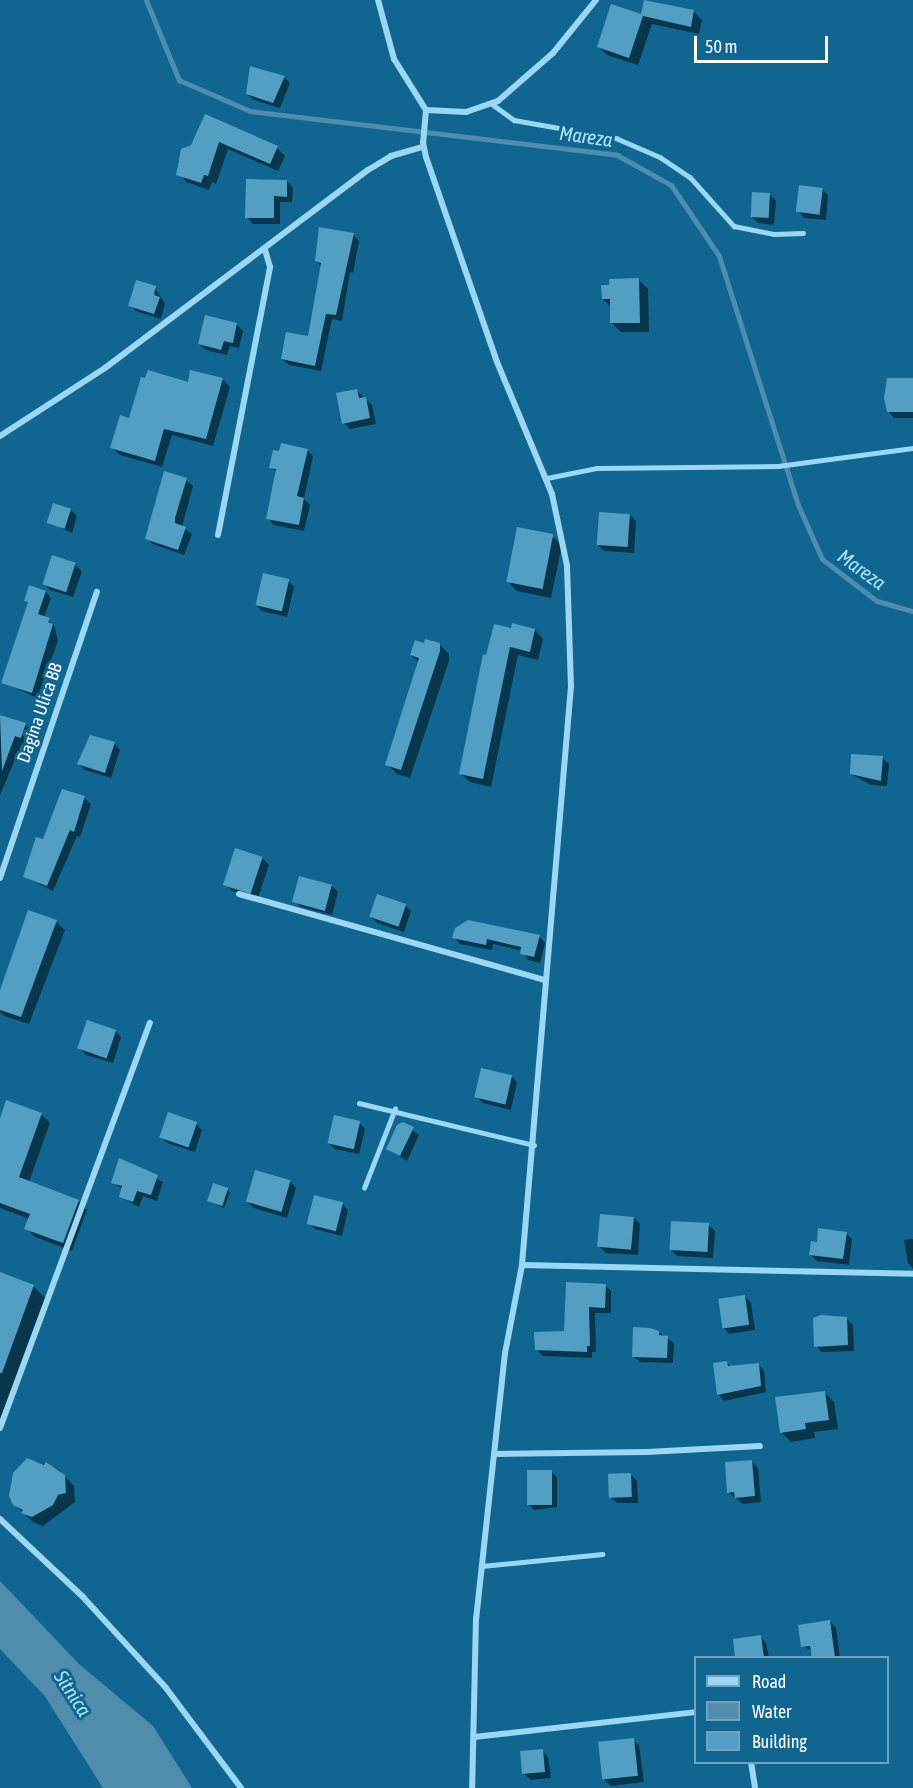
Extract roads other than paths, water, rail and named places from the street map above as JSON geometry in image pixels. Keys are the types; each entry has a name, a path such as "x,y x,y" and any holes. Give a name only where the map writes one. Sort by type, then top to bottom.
{"street":[{"path":"378,0 394,59 426,110 423,145 497,362 547,478 567,566 571,686 544,980 534,1144 522,1265 505,1353 496,1454 476,1618 472,1788"},
{"path":"426,110 457,113 492,104 553,52 596,0"},
{"path":"0,436 105,368 374,166 423,145"},
{"path":"218,535 270,267 265,250"},
{"name":"Dagina Ulica BB","path":"0,878 97,592"},
{"path":"239,894 544,980"},
{"path":"0,1428 150,1023"},
{"path":"522,1265 913,1274"},
{"path":"496,1454 647,1452 760,1446"},
{"path":"0,1519 83,1597 166,1688 241,1788"},
{"path":"474,1737 694,1712"},
{"path":"751,1764 754,1788"}],"lane":[{"path":"492,104 514,120 616,138 660,157 690,177 734,226 774,234 803,233"},
{"path":"547,478 597,468 777,466 913,448"},
{"path":"359,1103 395,1109 534,1144"},
{"path":"364,1188 395,1109"},
{"path":"482,1566 602,1554"}],"water":[{"name":"Sitnica","path":"0,1581 79,1664 153,1726 192,1788 103,1788 44,1695 0,1649"}],"waterway":[{"name":"Mareza","path":"146,0 179,80 250,111 617,155 671,185 719,256 798,505 822,559 877,601 913,611"}]}
